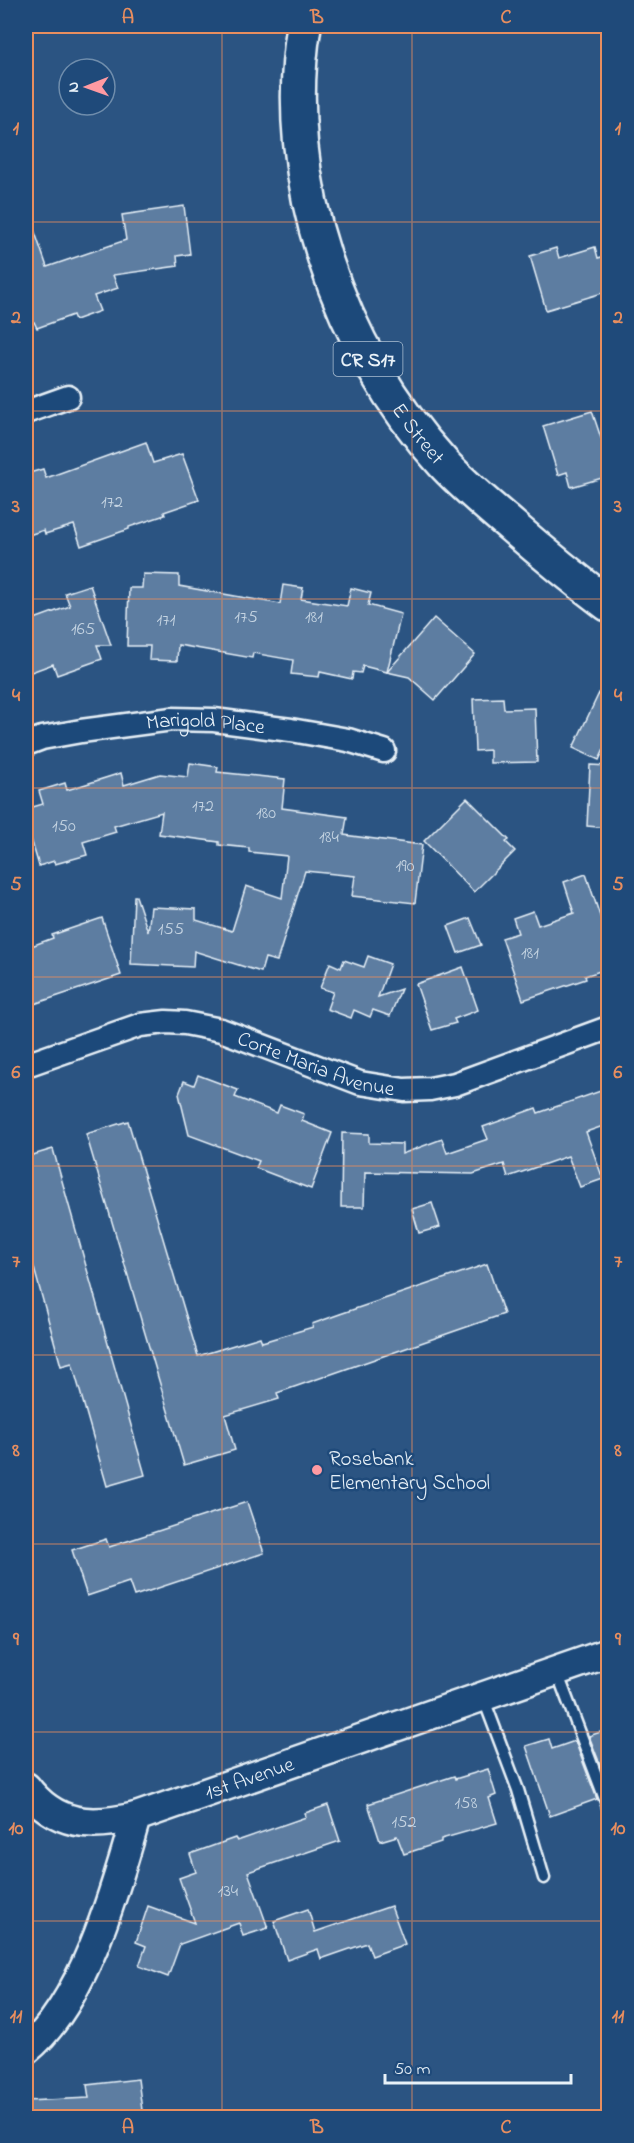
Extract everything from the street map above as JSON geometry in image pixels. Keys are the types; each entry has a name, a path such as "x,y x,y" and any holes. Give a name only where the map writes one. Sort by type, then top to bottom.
{"main road":[{"name":"E Street","path":"304,26 299,77 300,121 304,165 312,209 336,291 371,364 398,407 443,463 480,499 569,575 609,604"}],"street":[{"path":"26,412 68,398"},
{"name":"Marigold Place","path":"26,744 42,738 81,731 172,719 214,720 282,729 348,740 384,751"},
{"name":"Corte Maria Avenue","path":"26,1065 140,1025 166,1022 184,1023 220,1030 360,1083 382,1088 421,1089 454,1084 609,1028"},
{"name":"1st Avenue","path":"26,1787 32,1796 53,1812 82,1824 108,1823 136,1817 609,1653"},
{"path":"26,2050 41,2038 67,2000 81,1972 111,1902 136,1817"}],"lane":[{"path":"557,1671 609,1807"},
{"path":"483,1697 518,1790 544,1878"}],"building":[{"path":"184,206 190,254 177,256 178,266 113,275 118,288 94,296 100,311 75,320 73,315 37,328 34,322 26,325 26,215 29,215 47,267 126,240 122,215"},
{"path":"595,247 598,258 609,255 609,291 546,310 530,256 556,248 559,258"},
{"path":"592,411 601,438 609,435 609,476 571,487 567,472 558,475 543,426"},
{"path":"146,442 153,463 182,454 199,500 81,546 74,525 45,534 44,530 26,536 26,474 43,469 46,478"},
{"path":"143,574 179,575 179,586 280,604 283,585 303,588 301,599 347,606 351,588 371,593 368,605 401,614 387,672 363,666 361,673 353,672 352,679 320,672 319,677 291,674 293,660 253,653 252,658 178,645 177,661 149,660 150,646 127,646 129,588 142,588"},
{"path":"90,585 111,645 97,645 102,659 57,675 53,664 26,674 26,622 70,606 65,593"},
{"path":"434,618 475,654 435,700 409,677 387,672"},
{"path":"609,672 609,739 599,760 573,748"},
{"path":"503,698 504,709 535,708 537,762 490,763 490,750 475,751 473,699"},
{"path":"190,763 218,767 217,772 285,779 282,808 347,817 344,835 422,845 415,903 352,896 355,876 305,871 277,961 265,958 261,972 194,951 193,967 131,964 134,896 136,896 148,932 151,907 196,909 196,920 232,931 246,886 282,898 287,856 249,852 249,848 219,845 219,842 159,834 162,812 114,826 116,832 83,842 87,855 39,866 26,822 26,809 43,804 39,791 65,783 67,790 121,773 124,785 160,774 188,777"},
{"path":"590,765 609,766 609,828 587,826"},
{"path":"467,798 509,840 506,842 515,851 474,892 424,841"},
{"path":"586,874 601,919 609,916 609,968 585,976 586,979 523,1000 502,938 518,933 513,918 533,911 538,925 574,913 564,882"},
{"path":"102,918 121,975 34,1004 31,996 26,998 26,948 53,938 52,935"},
{"path":"470,918 481,945 458,953 448,926"},
{"path":"368,956 390,964 378,997 401,989 390,1016 373,1010 370,1017 354,1010 351,1018 327,1009 333,992 320,988 330,963 341,968 344,960 364,967"},
{"path":"463,967 478,1010 454,1019 456,1023 432,1030 416,984"},
{"path":"198,1075 238,1090 235,1097 277,1113 280,1105 304,1114 302,1121 332,1133 311,1189 256,1168 259,1161 189,1135 179,1094 184,1081 194,1085"},
{"path":"609,1088 609,1124 586,1132 603,1179 580,1187 568,1156 508,1177 504,1164 473,1174 365,1172 364,1207 341,1207 342,1133 369,1134 369,1143 402,1144 402,1154 442,1139 447,1153 488,1139 483,1127 536,1108 538,1113"},
{"path":"128,1121 198,1356 260,1337 262,1342 313,1327 312,1324 487,1264 504,1314 277,1393 279,1399 225,1415 235,1450 184,1465 86,1134"},
{"path":"53,1149 145,1475 107,1486 72,1363 61,1366 26,1239 26,1157"},
{"path":"432,1203 440,1227 419,1233 412,1209"},
{"path":"247,1502 264,1553 134,1596 129,1582 87,1596 72,1550 106,1539 109,1547"},
{"path":"609,1729 609,1787 589,1736"},
{"path":"549,1739 552,1749 575,1741 597,1799 550,1816 526,1746"},
{"path":"488,1769 496,1795 489,1798 497,1823 441,1839 441,1842 404,1854 397,1836 380,1841 368,1804 454,1776 455,1779"},
{"path":"328,1805 340,1841 248,1872 268,1928 243,1936 239,1923 180,1944 168,1977 139,1966 146,1946 136,1942 148,1906 195,1923 179,1878 196,1872 190,1854 235,1838 237,1841 306,1817 305,1813"},
{"path":"391,1906 405,1944 372,1956 367,1943 321,1959 318,1949 287,1960 274,1921 308,1909 315,1932"},
{"path":"138,2079 143,2118 26,2118 26,2101 89,2098 87,2085"}],"place":[{"name":"Rosebank Elementary School","path":"317,1470"}]}
